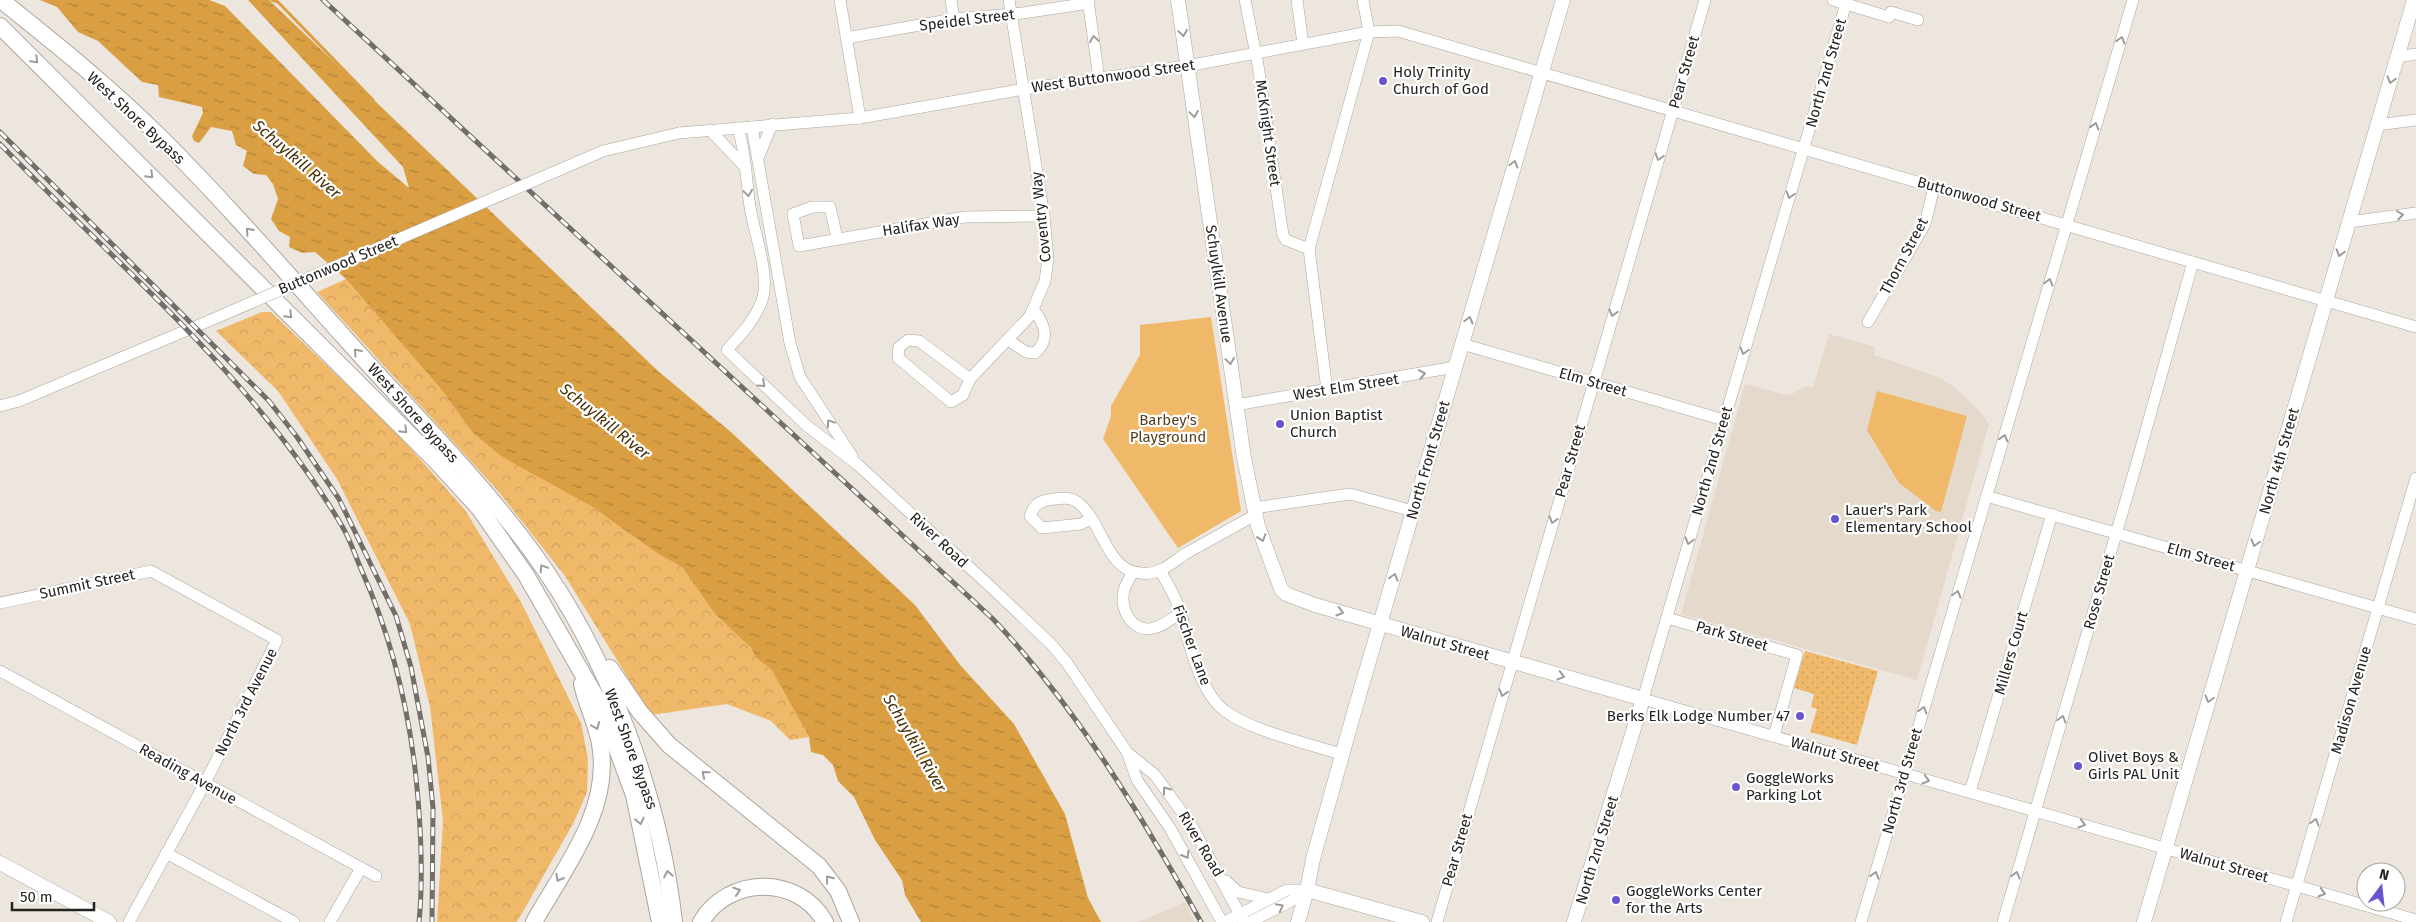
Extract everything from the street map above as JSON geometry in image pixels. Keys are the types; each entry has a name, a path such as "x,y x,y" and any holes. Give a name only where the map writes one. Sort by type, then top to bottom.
{"highway":[{"name":"West Shore Bypass","path":"1,0 103,84 146,124 239,220 494,502 535,555 569,609 609,685 632,744 662,842 674,922"},
{"name":"West Shore Bypass","path":"0,26 442,468 479,508 526,575 601,706 634,795 660,922"},
{"path":"569,609 588,633 624,691 657,733 819,866 838,891 851,922"},
{"path":"534,922 591,821 601,789 603,765 599,735 585,698 578,663"},
{"path":"701,922 708,911 726,895 742,889 761,887 781,890 805,900 825,922"}],"main road":[{"name":"Schuylkill Avenue","path":"1178,0 1236,405 1254,511 1271,565"},
{"name":"North 4th Street","path":"2144,922 2414,0"},
{"name":"North Front Street","path":"1298,922 1313,859 1541,73 1559,3"},
{"name":"Walnut Street","path":"1271,565 1281,589 1286,594 1380,624 1643,699"},
{"name":"North 2nd Street","path":"1574,922 1643,699"},
{"path":"0,863 109,922"},
{"path":"1307,890 1422,922"}],"street":[{"path":"840,0 860,118"},
{"path":"951,0 954,19"},
{"name":"Coventry Way","path":"970,379 919,341 908,340 899,347 898,358 951,402 963,395 970,379 1008,340 1033,309 1044,286 1048,259 1044,216 1009,0"},
{"name":"McKnight Street","path":"1245,0 1256,53 1283,235 1286,240 1309,249"},
{"path":"1297,0 1303,44"},
{"path":"1328,390 1309,249 1369,32 1363,0"},
{"name":"Pear Street","path":"1436,922 1705,0"},
{"path":"1833,0 1847,2 1889,17 1891,12 1918,20"},
{"name":"North 3rd Street","path":"1861,922 2133,0"},
{"path":"1089,2 1099,79"},
{"name":"Speidel Street","path":"846,38 954,19 1011,14 1089,2"},
{"name":"North 2nd Street","path":"1643,699 1847,2"},
{"name":"West Buttonwood Street","path":"679,133 860,118 1024,90 1187,66 1369,32 1398,31 1541,73"},
{"path":"2398,57 2416,54"},
{"name":"Buttonwood Street","path":"1541,73 2416,327"},
{"path":"2377,126 2416,120"},
{"path":"758,161 772,124"},
{"path":"752,127 790,343 800,377 857,464"},
{"path":"738,128 743,144 745,168"},
{"path":"710,130 745,168"},
{"name":"Buttonwood Street","path":"0,406 19,400 211,320 603,152 679,133"},
{"name":"River Road","path":"745,168 764,285 759,307 751,321 727,350 807,426 857,464 1051,644 1075,674 1127,752 1138,780 1170,828 1224,922"},
{"name":"Thorn Street","path":"1868,322 1924,224 1934,186"},
{"name":"Halifax Way","path":"837,238 830,207 812,207 792,214 799,246 965,217 1044,216"},
{"path":"2349,222 2416,213"},
{"name":"Rose Street","path":"2003,922 2193,262"},
{"path":"1008,340 1026,352 1036,353 1040,348 1046,330 1043,321 1033,309"},
{"name":"Elm Street","path":"1462,344 1724,420"},
{"name":"West Elm Street","path":"1236,405 1455,367"},
{"name":"Madison Avenue","path":"2286,922 2416,478"},
{"path":"1090,519 1081,524 1042,528 1030,516 1034,506 1041,501 1062,498 1074,500 1090,519 1113,556 1132,572 1149,573 1160,570 1254,511 1350,494 1413,511"},
{"name":"Elm Street","path":"1986,496 2416,619"},
{"name":"Millers Court","path":"1970,792 2052,514"},
{"name":"Fischer Lane","path":"1160,570 1181,613 1196,664 1210,693 1225,711 1249,724 1343,755"},
{"name":"Summit Street","path":"0,603 151,571 277,640"},
{"path":"1132,572 1124,591 1124,603 1126,614 1134,625 1145,630 1155,628 1181,613"},
{"name":"Park Street","path":"1667,618 1797,655 1774,736"},
{"name":"North 3rd Avenue","path":"129,922 205,783 277,640"},
{"name":"Reading Avenue","path":"0,671 376,876"},
{"name":"Walnut Street","path":"1643,699 2416,920"},
{"name":"River Road","path":"1127,752 1155,775 1192,826 1242,918"},
{"path":"166,853 294,922"},
{"path":"330,922 361,868"},
{"path":"1220,876 1238,892 1269,900"},
{"path":"1224,922 1242,918 1288,890 1307,890"},
{"path":"1250,922 1291,901 1307,890"}],"shaded area":[{"name":"Lauer's Park Elementary School","path":"1829,334 1875,347 1874,355 1938,377 1953,386 1979,410 1989,424 1917,680 1681,614 1745,384 1786,395 1794,393 1805,386 1813,387"},
{"path":"1185,902 1195,922 1139,922"}],"green space":[{"path":"346,279 440,388 472,432 591,506 658,554 682,567 715,614 751,648 756,658 771,669 809,737 790,740 771,721 727,704 651,715 565,576 498,491 317,292"},
{"path":"262,312 271,312 396,432 465,510 521,602 581,723 588,759 587,792 574,822 517,922 437,922 443,821 430,707 410,624 337,479 278,391 216,331"},
{"name":"Barbey's Playground","path":"1211,317 1241,511 1178,548 1103,439 1111,416 1111,406 1140,355 1140,325"},
{"path":"1877,391 1967,416 1941,512 1936,511 1899,483 1867,430"},
{"path":"1805,651 1878,671 1857,745 1810,732 1817,709 1811,707 1814,694 1794,688"}],"water":[{"name":"Schuylkill River","path":"40,0 209,0 225,6 377,161 409,188 403,167 248,0 269,0 658,371 732,433 915,605 961,666 1014,724 1065,814 1088,898 1101,922 921,922 905,895 902,880 875,840 854,797 838,781 833,765 823,755 811,752 809,737 771,669 756,658 751,648 715,614 682,567 658,554 591,506 501,456 472,432 440,388 346,279 315,252 302,253 289,247 290,237 279,231 271,219 278,199 273,184 266,175 254,174 243,166 247,151 236,145 232,131 211,127 199,143 194,141 192,136 203,113 202,107 159,97 158,85 142,82 98,41 78,32 57,7"}],"waterway":[{"path":"272,0 278,2 373,100"}],"railway":[{"path":"323,0 993,619 1024,653 1080,726 1131,803 1201,922"},
{"path":"0,132 269,401 297,437 339,499 396,616 411,667 428,757 433,808 432,922"},
{"path":"0,144 183,325 227,372 307,472 345,531 371,592 388,639 406,711 414,760 420,820 421,883 419,922"}],"place":[{"name":"Holy Trinity Church of God","path":"1383,81"},
{"name":"Union Baptist Church","path":"1280,424"},
{"name":"Lauer's Park Elementary School","path":"1835,519"},
{"name":"Berks Elk Lodge Number 47","path":"1800,716"},
{"name":"Olivet Boys & Girls PAL Unit","path":"2078,766"},
{"name":"GoggleWorks Parking Lot","path":"1736,787"},
{"name":"GoggleWorks Center for the Arts","path":"1616,900"}]}
